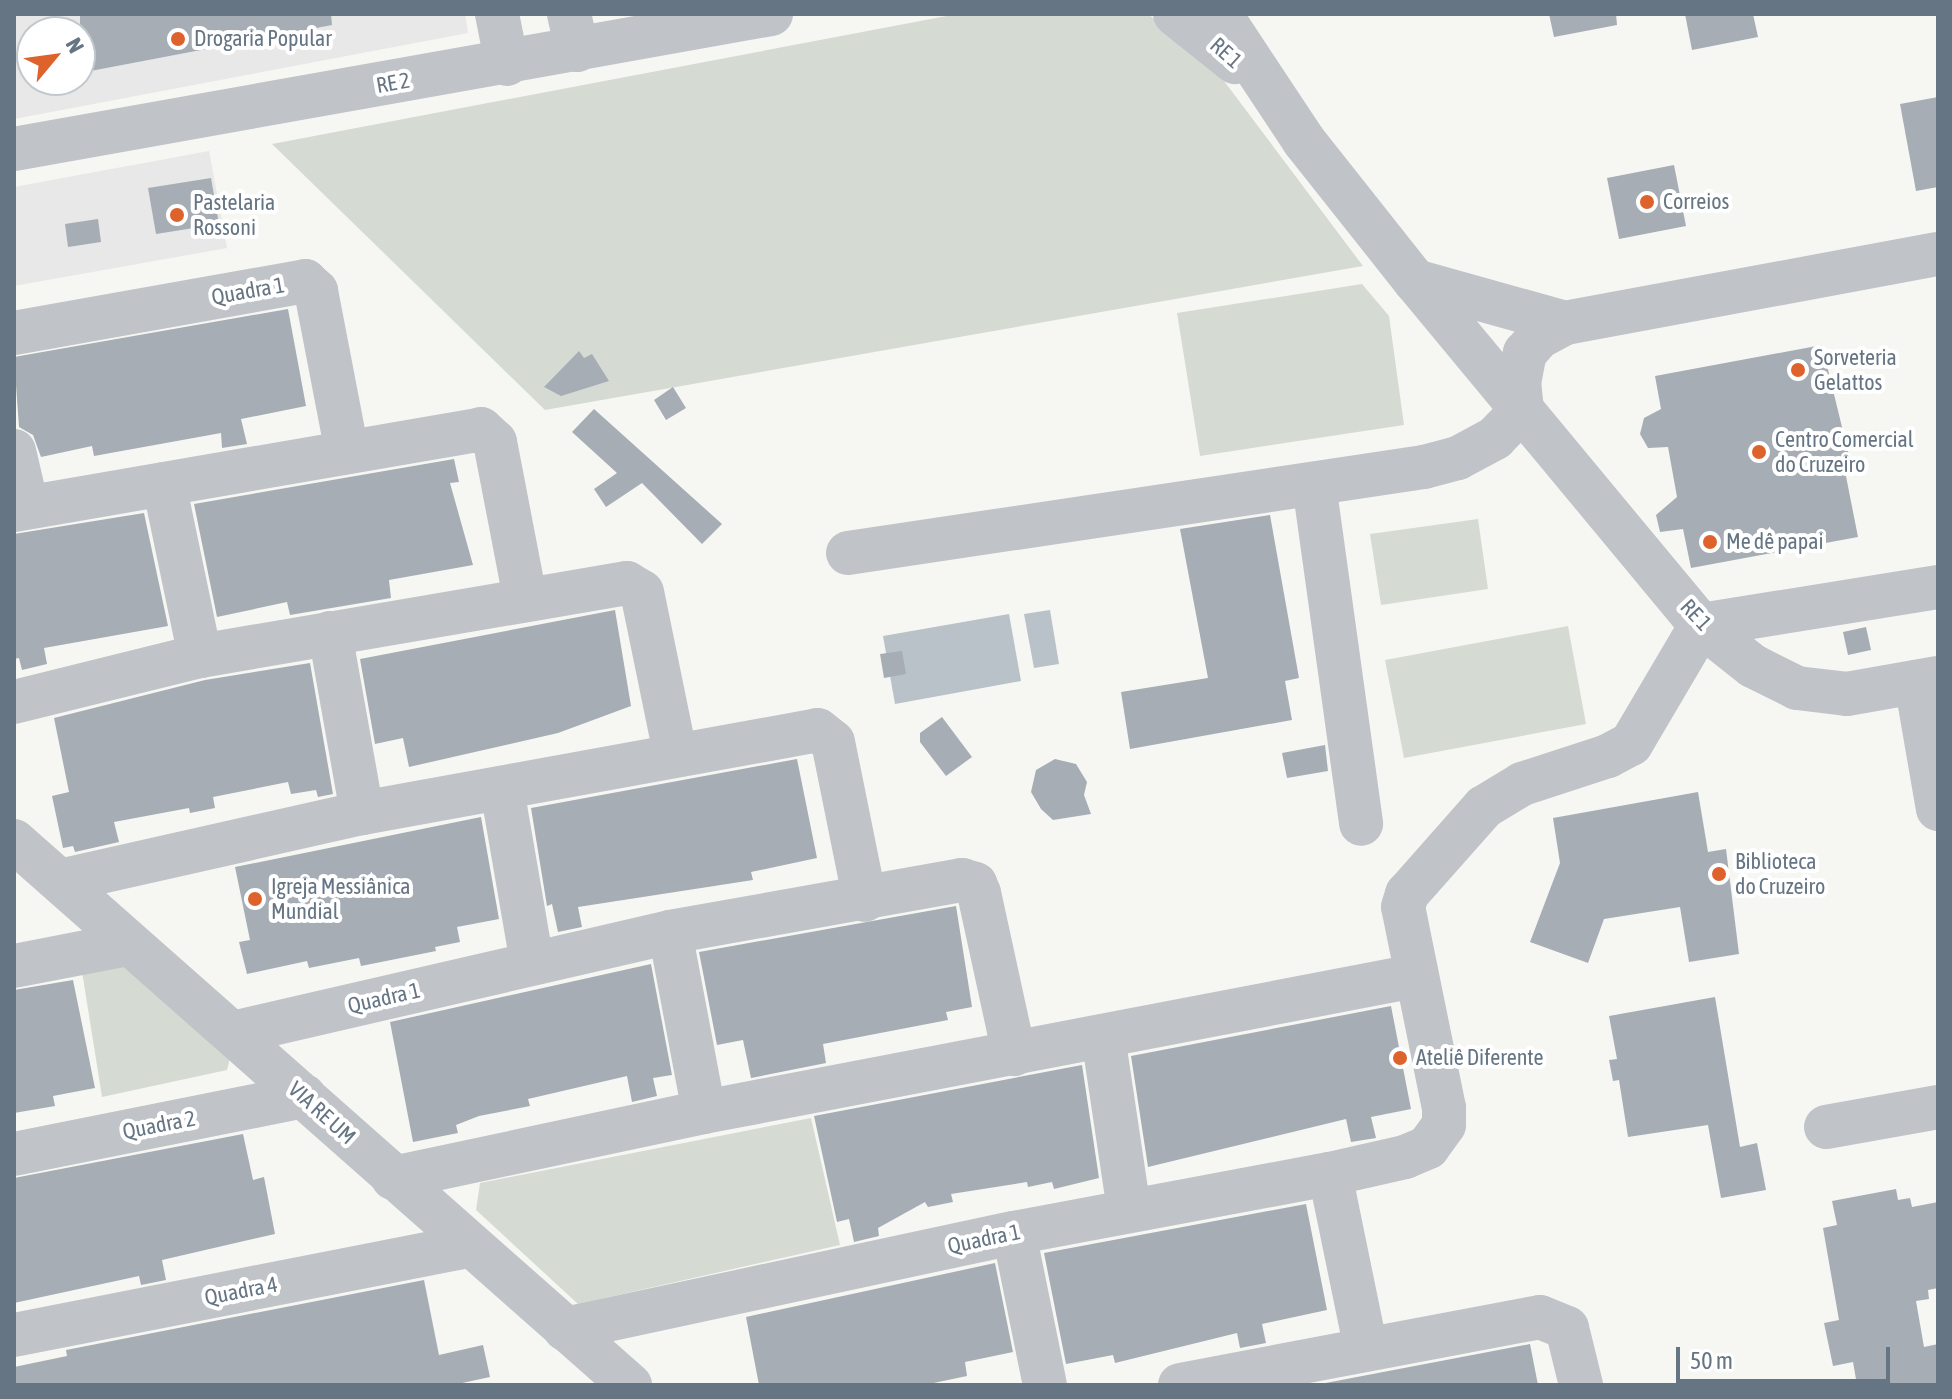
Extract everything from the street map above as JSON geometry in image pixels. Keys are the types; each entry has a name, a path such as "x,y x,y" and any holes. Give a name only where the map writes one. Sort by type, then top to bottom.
{"street":[{"path":"497,14 507,64"},
{"name":"RE 2","path":"14,149 507,64 573,32 771,14"},
{"name":"RE 1","path":"1175,14 1193,23 1274,97"},
{"name":"RE 1","path":"1220,14 1274,97 1415,281 1701,625 1753,666 1797,688 1847,694 1927,680"},
{"path":"848,553 1314,484 1458,458 1495,438 1522,410 1519,383 1525,353 1539,337 1565,323 1938,254"},
{"name":"Quadra 1","path":"14,333 305,281 316,291 347,452"},
{"path":"1415,281 1565,323"},
{"path":"14,451 20,509 347,452 488,432 495,442 525,598"},
{"path":"164,484 200,656"},
{"path":"1314,484 1361,824"},
{"path":"14,702 200,656 525,598 627,583 639,588 675,753"},
{"path":"393,1178 704,1112 1415,976 1403,907 1407,894 1503,792 1621,752 1631,744 1701,625 1938,587"},
{"path":"330,633 362,813"},
{"path":"1927,680 1938,809"},
{"path":"60,881 362,813 502,789 675,753 825,733 833,742 865,900"},
{"path":"502,789 532,963"},
{"name":"VIA RE UM","path":"14,841 127,944 304,1096 467,1246 630,1385"},
{"name":"Quadra 1","path":"233,1033 670,932 865,900 962,880 975,884 1014,1054"},
{"path":"670,932 704,1112"},
{"path":"14,966 127,944"},
{"name":"Quadra 1","path":"565,1329 1014,1233 1405,1157 1428,1147 1444,1125 1415,976"},
{"path":"1103,1036 1129,1210"},
{"name":"Quadra 2","path":"14,1154 304,1096"},
{"path":"1826,1127 1938,1107"},
{"path":"1330,1174 1366,1349"},
{"path":"1014,1233 1045,1385"},
{"name":"Quadra 4","path":"14,1335 467,1246"},
{"path":"1180,1385 1231,1380 1366,1349 1540,1317 1556,1320 1567,1328 1581,1385"}],"shaded area":[{"path":"14,14 465,14 468,33 14,119"},
{"path":"957,14 1148,14 1212,65 1363,266 545,410 272,144"},
{"path":"209,151 227,248 14,286 14,187"},
{"path":"1362,284 1389,316 1404,425 1200,456 1177,313"},
{"path":"1478,519 1488,589 1381,605 1370,534"},
{"path":"1050,610 1059,664 1034,668 1024,614"},
{"path":"1009,614 1021,681 895,704 883,636"},
{"path":"1568,626 1586,724 1404,758 1385,660"},
{"path":"120,954 232,1050 227,1070 102,1097 80,959"},
{"path":"811,1118 840,1245 578,1304 476,1210 480,1183"}],"building":[{"path":"331,14 332,25 96,70 96,16 80,16"},
{"path":"1549,14 1616,14 1617,25 1554,37"},
{"path":"1685,14 1753,14 1758,37 1692,50"},
{"path":"1938,97 1938,187 1916,191 1900,104"},
{"name":"Correios","path":"1674,165 1686,226 1619,239 1607,178"},
{"path":"211,178 219,224 156,234 148,188"},
{"path":"98,219 101,242 68,247 65,224"},
{"path":"288,309 306,406 241,419 247,444 222,448 221,433 94,456 92,446 41,457 33,435 19,427 14,357"},
{"name":"Centro Comercial do Cruzeiro","path":"1822,345 1851,464 1844,466 1858,537 1691,568 1683,529 1660,532 1656,515 1677,497 1668,447 1648,448 1640,434 1644,418 1661,409 1655,376"},
{"path":"579,351 584,358 592,354 609,381 561,396 544,387"},
{"path":"673,387 686,408 666,420 654,400"},
{"path":"594,409 722,524 702,544 642,483 606,507 594,489 617,473 572,432"},
{"path":"454,459 459,482 450,483 473,565 389,580 391,598 290,615 287,602 217,617 194,504"},
{"path":"144,513 168,626 44,648 47,664 22,670 19,658 14,659 14,534"},
{"path":"1270,515 1299,678 1285,681 1292,720 1130,749 1121,692 1208,678 1180,529"},
{"path":"615,610 631,706 558,733 409,767 403,738 375,744 360,659"},
{"path":"1866,627 1871,650 1848,655 1843,632"},
{"path":"902,651 906,674 884,678 880,654"},
{"path":"310,663 333,794 318,797 316,790 291,794 288,782 213,797 215,808 190,813 189,808 114,822 119,842 75,852 73,846 63,848 52,796 69,792 54,718 205,680"},
{"path":"942,717 972,757 946,776 920,742 920,733"},
{"path":"1325,745 1328,771 1287,778 1282,753"},
{"path":"797,759 817,858 751,872 753,880 578,907 582,927 558,932 552,904 547,906 531,808"},
{"path":"1055,759 1076,764 1087,782 1084,795 1091,814 1053,820 1041,809 1031,792 1036,770"},
{"path":"1698,792 1708,852 1726,849 1739,954 1689,962 1680,907 1604,919 1588,963 1530,942 1560,863 1553,818"},
{"path":"481,817 499,919 457,927 460,942 435,947 436,951 361,966 359,958 309,968 307,961 247,974 239,942 250,940 235,867"},
{"path":"956,906 972,1007 946,1012 948,1020 823,1044 826,1063 751,1078 743,1040 717,1045 699,952"},
{"path":"651,964 672,1075 653,1078 657,1096 632,1102 627,1076 528,1099 530,1106 479,1116 456,1125 458,1133 413,1142 390,1022"},
{"path":"73,980 95,1088 53,1096 55,1106 14,1113 14,990"},
{"path":"1715,997 1740,1147 1757,1143 1766,1190 1721,1198 1708,1125 1628,1137 1619,1080 1613,1081 1609,1060 1617,1059 1609,1016"},
{"path":"1391,1006 1411,1109 1371,1117 1376,1138 1351,1142 1346,1119 1148,1167 1131,1056"},
{"path":"1082,1065 1099,1178 1054,1189 1052,1182 1028,1187 1027,1182 951,1194 953,1202 928,1207 925,1202 878,1228 879,1236 854,1242 849,1219 837,1222 814,1116"},
{"path":"243,1134 253,1180 264,1177 275,1234 162,1260 166,1280 141,1285 139,1276 14,1303 14,1178"},
{"path":"1896,1189 1898,1200 1910,1198 1912,1207 1938,1202 1938,1288 1928,1290 1929,1299 1916,1301 1924,1347 1938,1344 1938,1385 1857,1385 1853,1362 1833,1366 1824,1323 1839,1320 1823,1228 1837,1225 1832,1201"},
{"path":"1306,1204 1327,1310 1262,1324 1266,1343 1240,1348 1237,1333 1115,1363 1113,1355 1066,1364 1044,1253"},
{"path":"995,1263 1013,1352 965,1362 967,1376 924,1385 759,1385 746,1317"},
{"path":"424,1280 439,1355 483,1345 490,1377 453,1385 14,1385 14,1367 67,1356 66,1350"},
{"path":"1530,1344 1538,1385 1315,1385"}],"place":[{"name":"Drogaria Popular","path":"178,39"},
{"name":"Correios","path":"1647,202"},
{"name":"Pastelaria Rossoni","path":"177,215"},
{"name":"Sorveteria Gelattos","path":"1798,370"},
{"name":"Centro Comercial do Cruzeiro","path":"1759,452"},
{"name":"Me dê papai","path":"1710,542"},
{"name":"Biblioteca do Cruzeiro","path":"1719,874"},
{"name":"Igreja Messiânica Mundial","path":"255,899"},
{"name":"Ateliê Diferente","path":"1400,1058"}]}
